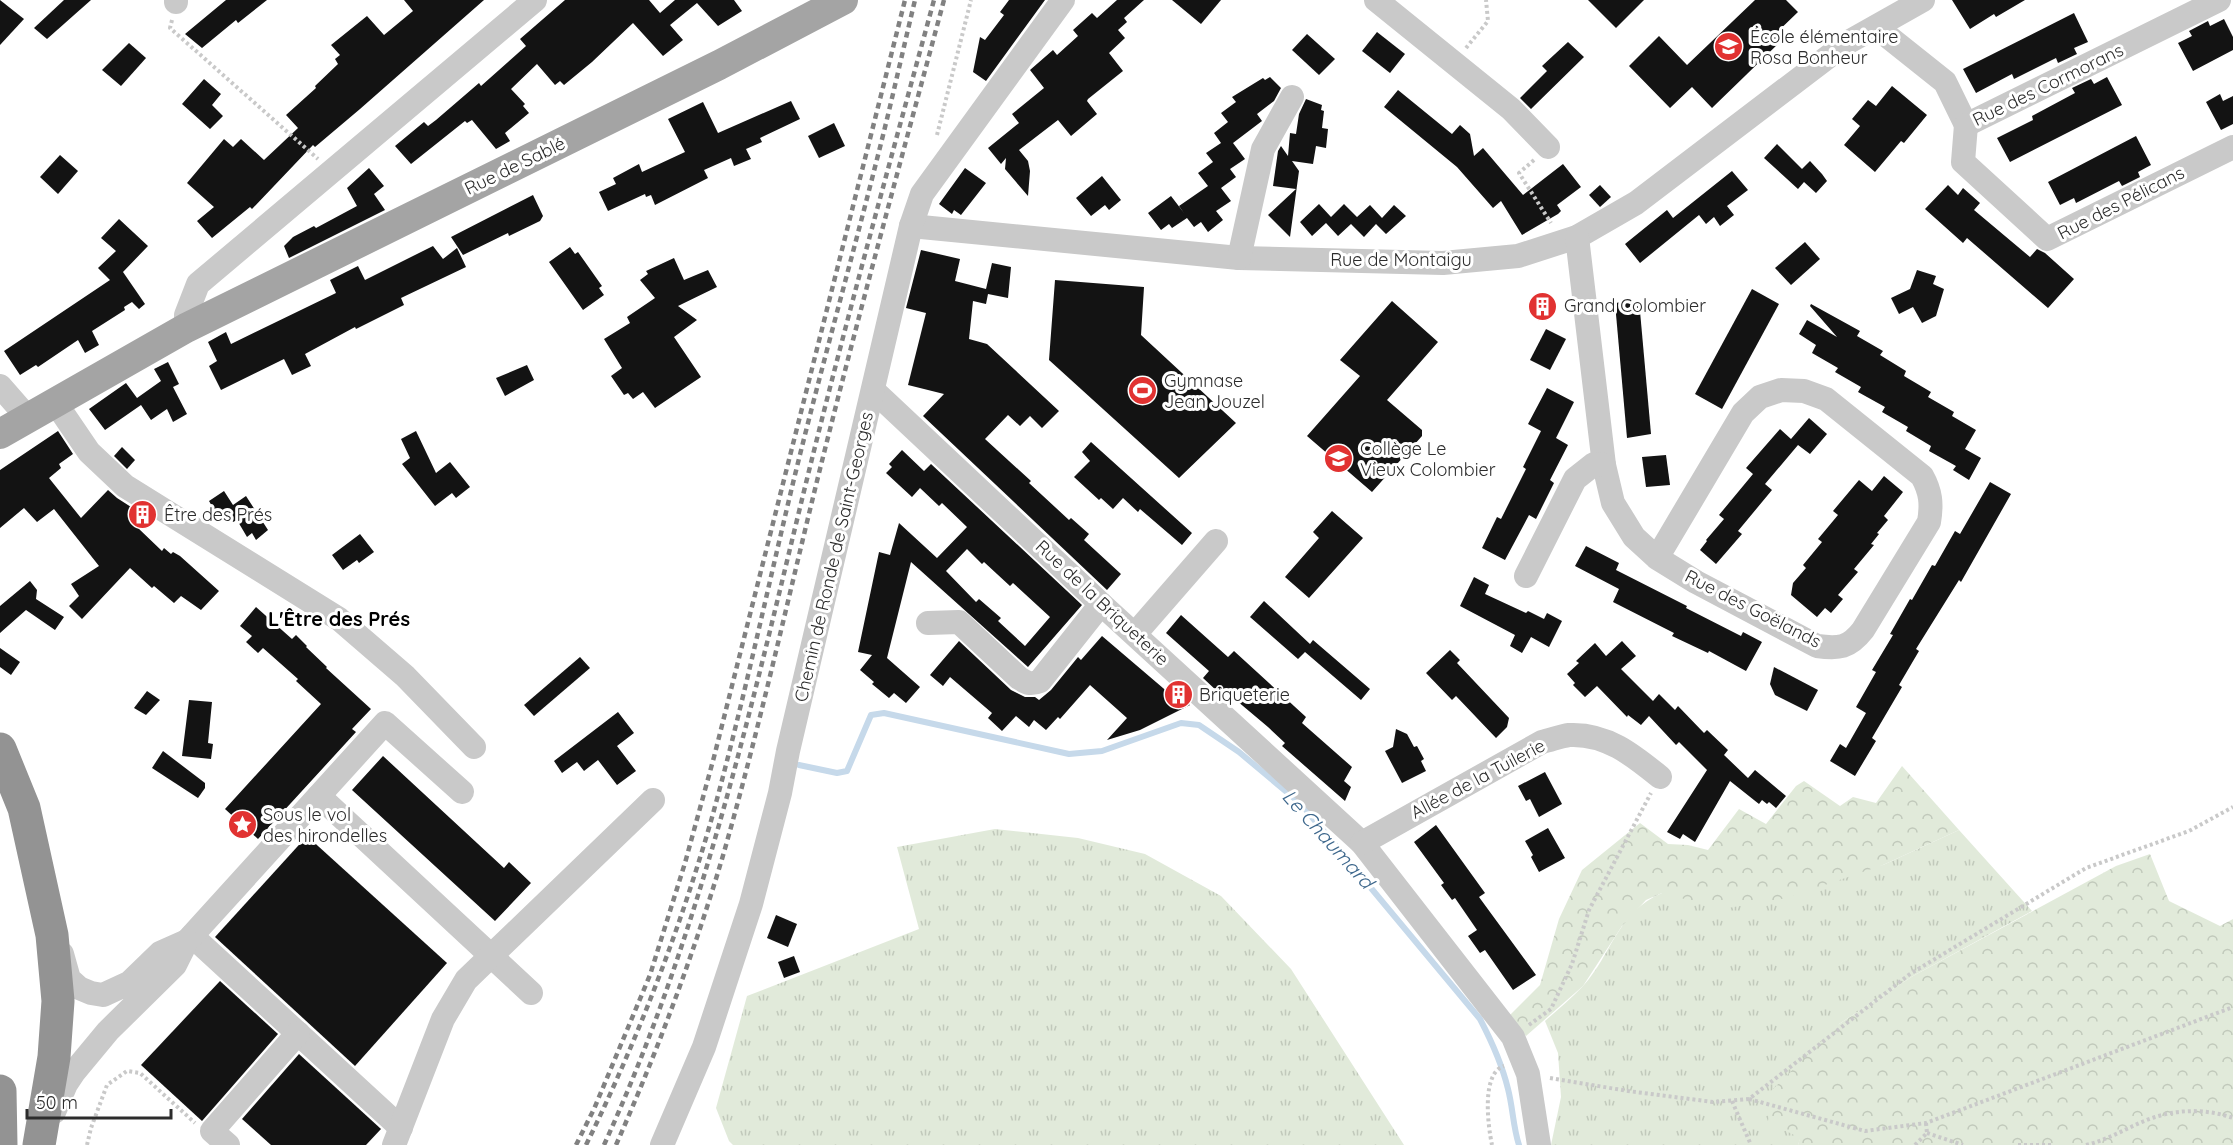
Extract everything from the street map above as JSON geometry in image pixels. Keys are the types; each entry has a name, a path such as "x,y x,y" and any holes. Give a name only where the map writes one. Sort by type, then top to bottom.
{"highway":[{"path":"0,749 24,808 52,935 58,1001 54,1057 40,1145"},
{"path":"0,1091 1,1145"}],"main road":[{"name":"Rue de Sablé","path":"0,434 186,328 719,65 843,0"}],"street":[{"path":"186,328 186,315 198,284 535,0"},
{"name":"Chemin de Ronde de Saint-Georges","path":"662,1145 704,1047 751,904 780,793 911,226 922,194 1063,0"},
{"path":"1376,0 1455,61 1511,109 1548,147"},
{"name":"Rue de Montaigu","path":"911,226 1239,258 1443,263 1518,256 1570,240 1636,203 1845,44 1923,0"},
{"name":"Rue des Cormorans","path":"1876,27 1945,82 1966,125 2219,0"},
{"path":"1239,258 1263,149 1292,97"},
{"name":"Rue des Pélicans","path":"1966,125 1964,162 2048,239 2233,147"},
{"name":"Rue des Goëlands","path":"1570,240 1604,465 1613,503 1634,537 1657,558 1696,582 1817,646 1835,648 1853,642 1863,630 1929,522 1932,503 1929,488 1922,476 1826,399 1804,391 1781,390 1760,397 1743,413 1657,558"},
{"path":"0,386 28,418"},
{"name":"Rue de la Briqueterie","path":"874,391 1101,604 1362,843 1513,1037 1528,1074 1534,1098 1539,1145"},
{"path":"56,402 89,453 125,486 339,619 405,676 474,747"},
{"path":"1526,576 1575,479 1594,464 1604,465"},
{"path":"1135,634 1216,542"},
{"path":"928,623 959,622 1019,678 1032,684 1040,681 1101,604"},
{"path":"40,1145 59,1098 74,1072 108,1031 175,964 190,939 385,723 462,792"},
{"name":"Allée de la Tuilerie","path":"1362,843 1542,742 1568,735 1598,737 1633,754 1660,777"},
{"path":"319,796 531,993"},
{"path":"190,939 298,1033 397,1136 443,1019 466,980 653,800"},
{"path":"37,867 54,910 63,963 69,980 79,988 91,993 103,994 116,991 136,978 160,953 190,939"},
{"path":"220,1138 298,1033"}],"path":[{"path":"937,137 971,0"},
{"path":"1455,61 1488,21 1486,0"},
{"path":"176,1 170,28 333,172"},
{"path":"1548,147 1519,173 1570,240"},
{"path":"1513,1037 1551,1009 1572,964 1589,910 1660,777"},
{"path":"1749,1099 1910,975 2086,868 2189,831 2233,807"},
{"path":"1528,1074 1628,1091 1713,1102 1749,1099 1865,1131 1926,1123 2233,1007"},
{"path":"1492,1145 1488,1106 1491,1077 1497,1068 1501,1067"},
{"path":"87,1145 107,1085 127,1071 140,1073 201,1129 220,1138"},
{"path":"1732,1101 1751,1145"},
{"path":"2086,1145 2102,1141 2155,1117 2185,1111 2223,1114 2233,1118"},
{"path":"1926,1123 1927,1133"},
{"path":"1915,1145 1927,1133"},
{"path":"1927,1133 1964,1145"},
{"path":"2018,1145 2051,1145"}],"green space":[{"path":"1902,766 1959,830 1883,865 1787,898 1722,909 1662,893 1646,900 1622,926 1583,986 1526,1036 1510,1015 1540,985 1559,919 1582,870 1640,823 1668,844 1688,845 1708,850 1739,809 1766,824 1796,786 1804,781 1840,806 1853,797 1876,803"},
{"path":"995,829 1078,838 1145,854 1221,896 1291,969 1404,1145 733,1145 729,1141 716,1108 747,996 919,929 897,847"},
{"path":"1959,830 2032,911 1913,976 1839,1024 1798,1145 1551,1145 1561,1097 1558,1053 1545,1021 1583,986 1625,922 1647,901 1662,893 1883,865"},
{"path":"2150,854 2169,901 2220,926 2233,919 2233,1145 1798,1145 1800,1138 1768,1122 1771,1091 1839,1024 1913,976 2116,866"}],"building":[{"path":"0,0 24,19 0,45"},
{"path":"64,0 91,0 47,39 34,28"},
{"path":"226,0 267,0 238,23 236,20 202,48 185,34"},
{"path":"404,0 484,0 360,109 315,147 313,145 252,209 250,207 212,238 197,221 214,207 187,183 224,139 233,147 241,139 264,160 298,128 286,115 338,64 335,59 340,55 331,45 367,16 384,35 413,11"},
{"path":"565,0 649,0 660,13 675,0 734,0 742,11 718,26 697,3 670,25 683,40 663,56 633,23 564,85 560,81 555,85 537,64 511,89 525,104 523,106 529,113 505,133 510,141 496,149 472,120 467,123 465,121 411,164 395,146 424,122 428,126 436,120 479,83 481,86 526,46 520,39"},
{"path":"1009,0 1045,0 986,81 973,72 980,37 985,40 1004,15 1000,12"},
{"path":"1117,0 1144,0 1124,18 1127,22 1118,30 1125,38 1109,53 1123,71 1088,99 1087,101 1097,114 1071,136 1058,120 1019,150 1028,161 1030,171 1028,196 1005,169 1006,158 1001,164 988,148 1019,123 1012,114 1044,88 1030,70 1053,50 1057,55 1078,36 1073,30 1092,13 1097,18"},
{"path":"1172,0 1221,0 1201,24"},
{"path":"1588,0 1644,0 1616,28"},
{"path":"1755,0 1786,0 1798,12 1775,34 1782,40 1712,108 1692,87 1670,108 1629,66 1659,36 1687,65"},
{"path":"1952,0 2025,0 1996,17 1994,14 1970,29"},
{"path":"2074,13 2088,42 2074,48 2077,54 2058,63 2056,58 2014,79 2012,74 1976,93 1963,69"},
{"path":"2224,19 2233,37 2233,50 2193,71 2178,43 2192,36 2189,31 2208,21 2210,26"},
{"path":"1377,32 1405,54 1390,73 1362,51"},
{"path":"1307,34 1335,59 1319,75 1292,50"},
{"path":"1568,42 1584,57 1531,109 1520,98 1547,71 1542,66"},
{"path":"129,43 146,58 121,86 102,70"},
{"path":"1270,77 1281,88 1274,101 1257,114 1262,121 1233,143 1245,159 1230,169 1236,177 1221,188 1231,201 1216,211 1223,220 1208,232 1201,222 1194,227 1187,218 1172,228 1169,224 1161,230 1148,213 1171,196 1184,213 1179,206 1208,186 1198,173 1213,162 1206,153 1221,143 1214,133 1228,122 1221,113 1236,102 1232,97 1263,78 1265,80"},
{"path":"2107,77 2122,105 2010,162 1997,138 2033,120 2032,116 2075,93 2072,88 2091,79 2094,84"},
{"path":"204,79 221,94 212,105 223,116 210,129 182,104"},
{"path":"1892,86 1927,115 1904,143 1901,141 1875,172 1844,145 1860,126 1852,119 1868,100 1876,106"},
{"path":"1398,90 1452,134 1460,125 1470,134 1474,156 1483,148 1523,195 1563,164 1581,187 1557,205 1561,211 1558,214 1522,235 1501,201 1493,208 1457,167 1384,107"},
{"path":"2220,94 2223,101 2233,96 2233,124 2221,130 2206,102"},
{"path":"1306,99 1322,105 1321,110 1324,111 1322,128 1328,129 1326,148 1316,146 1313,164 1292,161 1299,171 1290,237 1268,215 1296,189 1273,186 1278,151 1281,146 1288,156 1290,133 1296,134 1299,114"},
{"path":"791,101 800,119 760,138 762,142 746,149 751,159 734,166 731,158 704,170 708,178 655,205 651,195 646,197 645,194 608,211 599,192 616,184 613,178 639,164 642,172 685,152 668,119 703,102 718,133"},
{"path":"834,123 845,146 819,158 808,136"},
{"path":"2136,136 2151,165 2138,172 2140,177 2122,186 2119,181 2076,203 2074,198 2060,205 2048,182"},
{"path":"1777,144 1802,169 1810,161 1822,174 1827,181 1816,193 1804,182 1798,189 1764,158"},
{"path":"60,155 78,171 58,194 40,177"},
{"path":"369,168 384,186 374,194 385,210 289,258 284,246 293,237 314,226 316,228 357,206 347,188"},
{"path":"965,168 986,183 961,215 954,210 952,214 939,204"},
{"path":"1732,171 1748,190 1727,206 1734,215 1720,226 1714,217 1706,224 1699,215 1640,263 1625,244 1667,210 1673,218"},
{"path":"1102,176 1121,200 1109,210 1105,205 1091,216 1076,198"},
{"path":"1600,185 1611,197 1600,207 1589,195"},
{"path":"1948,185 1958,195 1963,188 1980,203 1974,210 2030,257 2037,249 2045,253 2074,279 2048,308 1967,238 1963,243 1925,209"},
{"path":"533,195 543,216 540,221 509,236 508,233 463,255 451,237"},
{"path":"1319,204 1331,217 1344,204 1357,217 1370,205 1382,218 1394,205 1406,216 1386,234 1376,224 1364,237 1351,224 1338,236 1326,223 1312,236 1300,222"},
{"path":"119,219 148,246 123,272 145,304 139,309 132,302 124,307 125,310 92,331 99,345 85,353 78,340 38,367 36,365 20,375 4,351 110,280 98,268 116,251 101,238"},
{"path":"1805,242 1820,259 1791,285 1775,268"},
{"path":"433,246 443,259 457,248 466,267 401,298 404,305 356,329 355,327 305,354 311,366 292,375 284,359 221,390 209,366 217,361 208,342 226,332 231,344 336,293 330,280 358,266 365,280"},
{"path":"570,247 575,254 578,252 602,286 599,288 604,295 583,310 549,262"},
{"path":"921,250 960,259 955,281 986,289 992,263 1011,267 1008,298 988,294 986,304 973,301 969,339 987,344 1059,411 1042,428 1030,416 1020,426 1008,415 985,439 1069,520 1071,518 1089,534 1084,540 1121,574 1107,590 923,416 944,394 908,385 926,313 906,308"},
{"path":"674,258 684,280 708,270 717,287 678,306 697,320 674,337 701,377 655,408 643,392 633,399 628,393 624,395 611,376 622,368 604,339 630,323 627,317 655,298 640,280 648,274 646,271"},
{"path":"1917,270 1936,276 1933,284 1944,289 1936,316 1922,323 1913,307 1899,314 1891,298 1910,289"},
{"name":"Gymnase Jean Jouzel","path":"1055,280 1144,287 1141,335 1236,423 1179,478 1049,360"},
{"path":"1752,289 1779,304 1722,409 1695,394"},
{"path":"1639,300 1651,434 1627,438 1615,303"},
{"path":"1392,301 1438,342 1387,400 1422,430 1422,436 1372,492 1307,436 1360,376 1340,360"},
{"path":"1811,304 1860,331 1857,336 1883,351 1880,355 1906,371 1904,376 1931,392 1928,397 1954,412 1952,416 1976,430 1965,449 1981,458 1969,480 1953,470 1956,466 1929,451 1931,446 1906,431 1908,427 1882,412 1885,407 1858,392 1861,387 1835,372 1838,368 1812,353 1816,345 1799,334 1807,320 1837,337 1810,306"},
{"path":"1546,329 1566,339 1550,370 1530,360"},
{"path":"168,362 179,384 173,387 187,414 173,422 167,409 151,420 141,405 105,430 89,409 126,383 137,398 161,381 154,369"},
{"path":"527,365 534,380 505,396 496,378"},
{"path":"1547,388 1574,402 1556,438 1568,445 1550,480 1554,483 1536,519 1529,515 1505,560 1482,548 1497,517 1501,519 1526,469 1523,467 1541,431 1528,424"},
{"path":"1809,418 1827,434 1810,454 1798,445 1765,484 1772,490 1738,531 1742,534 1716,564 1700,550 1724,519 1719,515 1753,474 1746,468 1780,429 1791,439"},
{"path":"58,431 73,454 59,464 61,468 49,478 81,518 108,490 142,514 147,519 138,528 162,551 164,548 171,554 173,552 180,556 219,591 201,610 181,596 174,603 154,586 152,588 130,568 82,619 69,606 79,596 71,584 99,566 54,509 37,522 24,508 0,528 0,470"},
{"path":"416,431 436,473 450,462 470,487 456,498 452,493 435,506 402,464 410,458 401,439"},
{"path":"1091,442 1192,533 1182,545 1140,509 1138,512 1123,498 1113,509 1101,498 1099,500 1074,477 1090,461 1082,452"},
{"path":"122,447 135,460 127,469 114,456"},
{"path":"902,450 924,471 931,464 1082,605 1028,667 911,562 887,658 920,687 906,703 894,693 889,698 860,670 872,655 858,652 879,552 890,555 899,523 937,558 967,527 942,503 939,506 920,488 912,497 886,473 892,467 889,464","holes":["967,549 982,564 984,562 1010,586 1013,583 1050,617 1025,646 998,621 1001,618 979,599 976,602 946,571"]},
{"path":"1666,455 1670,485 1646,487 1642,457"},
{"path":"1884,476 1903,492 1884,516 1888,520 1877,533 1879,534 1871,544 1874,545 1854,569 1858,572 1838,595 1843,599 1831,613 1825,608 1817,617 1791,595 1793,583 1806,568 1803,565 1822,542 1818,539 1838,515 1833,511 1859,480 1872,491"},
{"path":"1990,482 2011,494 1961,582 1959,580 1916,649 1919,651 1899,685 1902,687 1872,738 1876,741 1855,776 1830,761 1840,744 1846,748 1866,713 1856,707 1876,672 1872,670 1893,635 1890,634 1910,599 1912,600 1932,565 1935,566 1955,531 1960,534"},
{"path":"224,491 233,505 246,496 268,530 256,540 252,533 247,537 237,520 233,522 225,510 228,508 217,515 209,501"},
{"path":"1332,511 1363,538 1309,598 1285,577 1319,538 1313,532"},
{"path":"360,534 374,552 359,563 357,560 343,570 332,555"},
{"path":"1586,546 1619,563 1616,570 1741,636 1743,632 1762,642 1746,671 1709,651 1708,653 1672,636 1674,633 1613,602 1619,589 1575,566"},
{"path":"1474,577 1489,585 1485,594 1526,613 1528,611 1544,619 1547,613 1562,621 1549,647 1531,637 1522,653 1510,646 1515,635 1460,606"},
{"path":"30,581 37,590 36,599 64,617 55,630 26,610 0,633 0,606"},
{"path":"1264,601 1310,644 1313,640 1370,689 1361,700 1305,652 1298,659 1250,617"},
{"path":"256,607 292,639 296,635 326,668 371,709 352,729 356,732 258,839 225,809 321,704 296,681 298,679 263,648 258,653 246,642 252,636 240,626"},
{"path":"1181,615 1228,657 1234,651 1306,717 1302,723 1352,767 1344,781 1351,787 1345,801 1282,746 1285,743 1268,727 1224,690 1221,693 1218,692 1203,678 1209,671 1166,633"},
{"path":"1102,636 1170,694 1174,690 1190,705 1140,730 1107,740 1127,718 1090,685 1060,719 1058,717 1046,730 1034,720 1029,727 1016,716 1002,731 988,718 992,713 950,677 943,686 930,675 959,641 1011,690 1025,697 1035,697 1039,700 1051,690 1078,657 1081,660"},
{"path":"1622,641 1636,656 1621,669 1653,701 1659,694 1675,710 1678,706 1704,733 1707,730 1728,750 1724,755 1748,778 1755,770 1786,796 1776,808 1762,800 1759,804 1730,781 1695,842 1683,834 1680,839 1667,832 1707,770 1679,742 1676,745 1649,716 1641,725 1628,715 1627,717 1597,686 1585,697 1573,685 1575,683 1567,674 1579,663 1576,661 1595,643 1606,656"},
{"path":"0,648 20,662 11,675 0,667"},
{"path":"1450,650 1460,660 1457,663 1509,718 1507,727 1496,738 1456,696 1452,700 1426,673"},
{"path":"580,657 590,668 534,716 524,705"},
{"path":"1774,667 1818,690 1807,711 1775,695 1770,684"},
{"path":"147,691 160,700 146,715 134,708"},
{"path":"189,700 212,702 208,743 213,744 211,759 182,756"},
{"path":"618,712 634,733 617,746 636,771 617,785 598,760 584,771 577,762 562,773 554,761"},
{"path":"1396,729 1407,734 1414,747 1417,746 1424,759 1421,761 1426,771 1402,783 1385,751 1393,747"},
{"path":"163,751 205,783 205,788 198,798 152,768"},
{"path":"383,756 504,868 509,862 531,883 495,921 352,790"},
{"path":"1545,772 1562,804 1539,817 1530,799 1526,801 1518,786"},
{"path":"1436,825 1485,893 1479,897 1536,975 1513,990 1485,950 1480,953 1468,936 1477,930 1455,898 1452,900 1441,885 1444,883 1414,842"},
{"path":"1548,828 1565,858 1539,872 1525,841"},
{"path":"307,836 447,963 355,1066 215,937"},
{"path":"776,915 797,924 788,947 767,938"},
{"path":"794,956 800,972 784,978 778,962"},
{"path":"220,981 278,1034 202,1121 141,1065"},
{"path":"299,1054 381,1129 366,1145 271,1145 242,1119"}],"waterway":[{"name":"Le Chaumard","path":"799,765 837,773 847,771 871,715 884,713 1069,754 1102,751 1181,723 1199,725 1239,752 1301,804 1480,1019 1503,1071 1519,1145"}],"railway":[{"path":"576,1145 594,1109 650,975 685,863 714,757 905,0"},
{"path":"586,1145 640,1026 699,863 722,779 803,443 881,143 915,0"},
{"path":"604,1145 669,984 720,820 743,738 836,365 934,0"},
{"path":"616,1145 674,1004 722,859 760,718 848,360 944,0"}],"place":[{"name":"École élémentaire Rosa Bonheur","path":"1729,47"},
{"name":"Grand Colombier","path":"1543,306"},
{"name":"Gymnase Jean Jouzel","path":"1143,391"},
{"name":"Collège Le Vieux Colombier","path":"1339,459"},
{"name":"Être des Prés","path":"143,515"},
{"name":"Briqueterie","path":"1178,695"},
{"name":"Sous le vol des hirondelles","path":"242,825"}],"district":[{"name":"L'Être des Prés","path":"339,619"}]}
